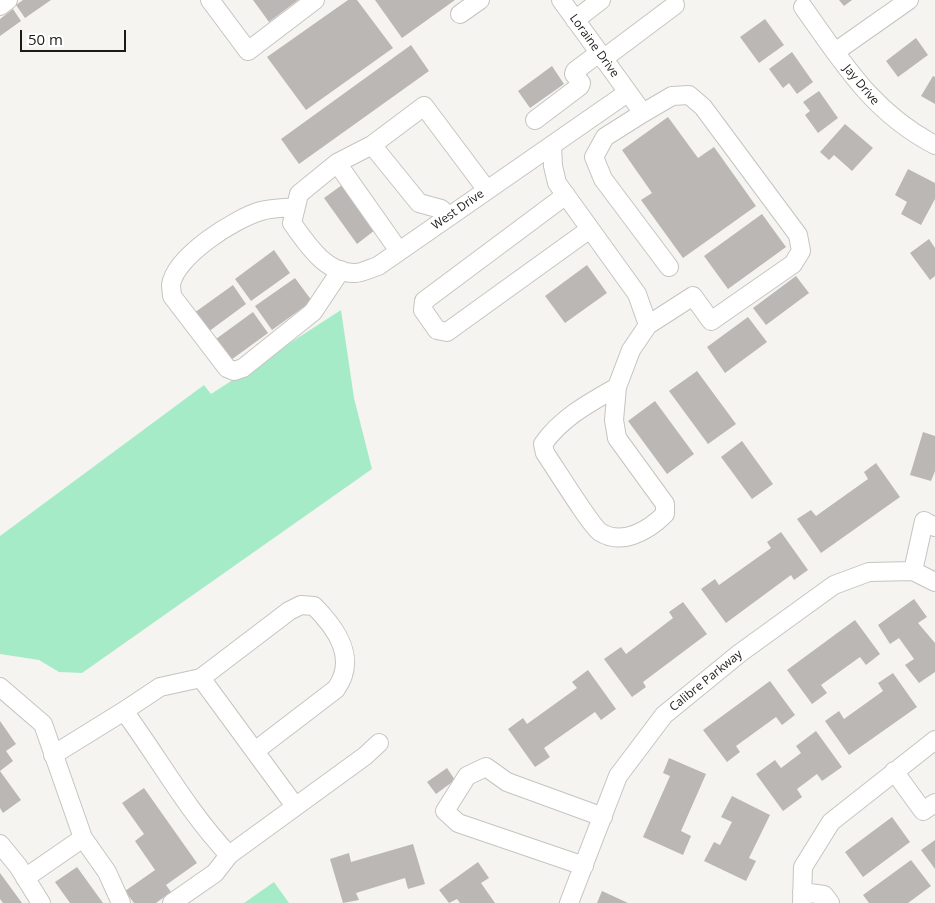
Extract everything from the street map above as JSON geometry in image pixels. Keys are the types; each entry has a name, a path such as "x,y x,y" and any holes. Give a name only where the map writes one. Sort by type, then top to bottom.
{"street":[{"path":"0,6 8,0"},
{"path":"210,0 248,51 315,0"},
{"path":"460,14 480,0"},
{"name":"Loraine Drive","path":"560,0 643,113"},
{"path":"575,20 601,0"},
{"path":"835,52 909,0"},
{"path":"535,120 580,86 581,83 574,74 575,71 601,56 675,6"},
{"name":"Jay Drive","path":"803,7 857,82 883,110 909,132 935,145"},
{"name":"West Drive","path":"341,270 356,273 378,266 627,93"},
{"path":"616,387 578,410 552,430 543,444 545,453 598,531 613,538 627,539 658,522 665,514 665,504 617,438 614,420 616,387 631,350 648,325 693,296 711,321 793,264 800,251 798,235 703,107 689,95 672,96 643,113 605,138 594,157 603,179 669,267"},
{"path":"294,215 262,211 242,218 213,236 190,255 177,272 171,284 172,296 227,368 234,371 243,368 313,312 341,270 334,268 316,254 294,215 299,194 337,163 372,145 424,106 486,190"},
{"path":"372,145 419,203 441,209 449,216"},
{"path":"552,145 553,166 557,183 637,294 648,325"},
{"path":"337,163 400,251"},
{"path":"566,195 424,301 424,310 437,330 447,332 590,229"},
{"path":"912,571 924,521 935,527"},
{"name":"Calibre Parkway","path":"569,903 618,776 664,715 740,654 834,586 869,572 912,571 935,582"},
{"path":"53,755 160,687 201,678 289,611 301,605 314,606 326,618 343,647 346,662 343,679 336,688 255,751"},
{"path":"201,678 295,806"},
{"path":"1,690 42,724 83,838 107,872 121,903"},
{"path":"124,711 154,752 187,807 229,855"},
{"path":"172,903 216,873 229,855 365,756 379,742"},
{"path":"830,903 824,895 802,897 803,867 831,822 894,771 934,744"},
{"path":"584,866 458,823 445,811 467,776 486,767 507,782 603,817"},
{"path":"894,771 923,811 935,803"},
{"path":"25,878 83,838"},
{"path":"0,844 41,903"}],"green space":[{"path":"341,310 354,398 372,469 82,673 59,672 39,660 0,654 0,536 204,385 211,394"},
{"path":"274,882 289,903 244,903"}],"building":[{"path":"23,0 51,0 25,18 16,5"},
{"path":"253,0 298,0 269,22"},
{"path":"348,0 357,0 393,48 306,110 267,57"},
{"path":"375,0 455,0 402,38"},
{"path":"839,0 852,0 844,6"},
{"path":"13,9 21,21 0,36 0,19"},
{"path":"765,19 784,45 759,63 740,37"},
{"path":"916,38 928,55 898,77 886,61"},
{"path":"411,45 429,71 299,164 281,139"},
{"path":"792,52 813,82 797,94 789,83 783,88 769,69"},
{"path":"552,66 564,84 530,108 518,91"},
{"path":"933,76 935,77 935,104 921,96"},
{"path":"819,91 838,118 818,133 805,115 810,111 803,102"},
{"path":"668,117 698,158 714,147 756,206 683,258 641,200 652,193 622,150"},
{"path":"845,124 873,148 852,171 834,155 829,160 820,152"},
{"path":"908,169 935,183 935,199 921,225 901,214 907,202 895,195"},
{"path":"342,185 375,230 357,244 324,198"},
{"path":"762,214 786,247 728,289 704,256"},
{"path":"929,239 935,248 935,276 930,280 910,253"},
{"path":"274,250 290,273 251,301 235,279"},
{"path":"587,265 607,293 565,323 545,296"},
{"path":"796,276 809,293 766,325 753,308"},
{"path":"295,278 312,301 272,330 255,306"},
{"path":"233,285 246,304 208,332 194,313"},
{"path":"253,312 268,333 231,360 216,339"},
{"path":"748,317 767,342 725,373 707,347"},
{"path":"697,371 736,424 708,444 669,391"},
{"path":"655,401 694,454 667,474 628,421"},
{"path":"923,432 935,436 935,471 931,481 910,475"},
{"path":"742,441 773,484 752,499 721,457"},
{"path":"876,463 900,497 821,553 797,519 811,510 816,516 868,479 864,472"},
{"path":"781,532 808,570 794,580 791,575 726,623 701,589 715,579 719,585 771,548 767,542"},
{"path":"914,599 927,617 918,623 935,643 935,672 919,683 905,665 914,659 899,638 890,644 878,625"},
{"path":"683,602 707,634 643,682 646,687 632,697 604,659 621,647 626,654 673,618 669,612"},
{"path":"855,620 880,654 866,665 860,657 821,685 827,693 812,704 787,670"},
{"path":"588,670 616,709 601,720 595,712 544,748 550,757 535,767 508,729 523,718 527,724 577,688 572,682"},
{"path":"893,673 917,707 849,755 825,721 839,711 844,719 883,691 878,683"},
{"path":"770,681 795,715 782,725 776,717 736,746 740,752 727,762 703,730"},
{"path":"0,721 16,744 6,751 13,761 0,771"},
{"path":"816,731 842,767 822,781 817,774 797,789 802,797 783,811 756,774 775,760 781,768 801,753 796,746"},
{"path":"669,758 706,774 681,831 691,836 683,855 643,837 670,776 663,773"},
{"path":"447,768 455,780 436,794 427,782"},
{"path":"0,771 21,800 3,813 0,808"},
{"path":"144,788 197,863 166,885 171,892 156,903 134,903 125,891 155,870 135,841 144,834 122,803"},
{"path":"732,796 770,815 749,858 756,861 746,881 704,861 714,842 720,845 732,822 721,817"},
{"path":"892,817 910,842 863,877 845,852"},
{"path":"935,840 935,869 921,850"},
{"path":"413,844 425,884 408,889 405,878 356,893 359,900 343,903 330,859 349,853 351,862"},
{"path":"911,860 931,886 908,903 869,903 863,895"},
{"path":"478,862 489,878 481,883 495,903 460,903 457,899 449,903 439,890"},
{"path":"77,867 103,903 70,903 55,882"},
{"path":"0,873 22,903 3,903 0,899"},
{"path":"602,891 628,903 597,903"}]}
